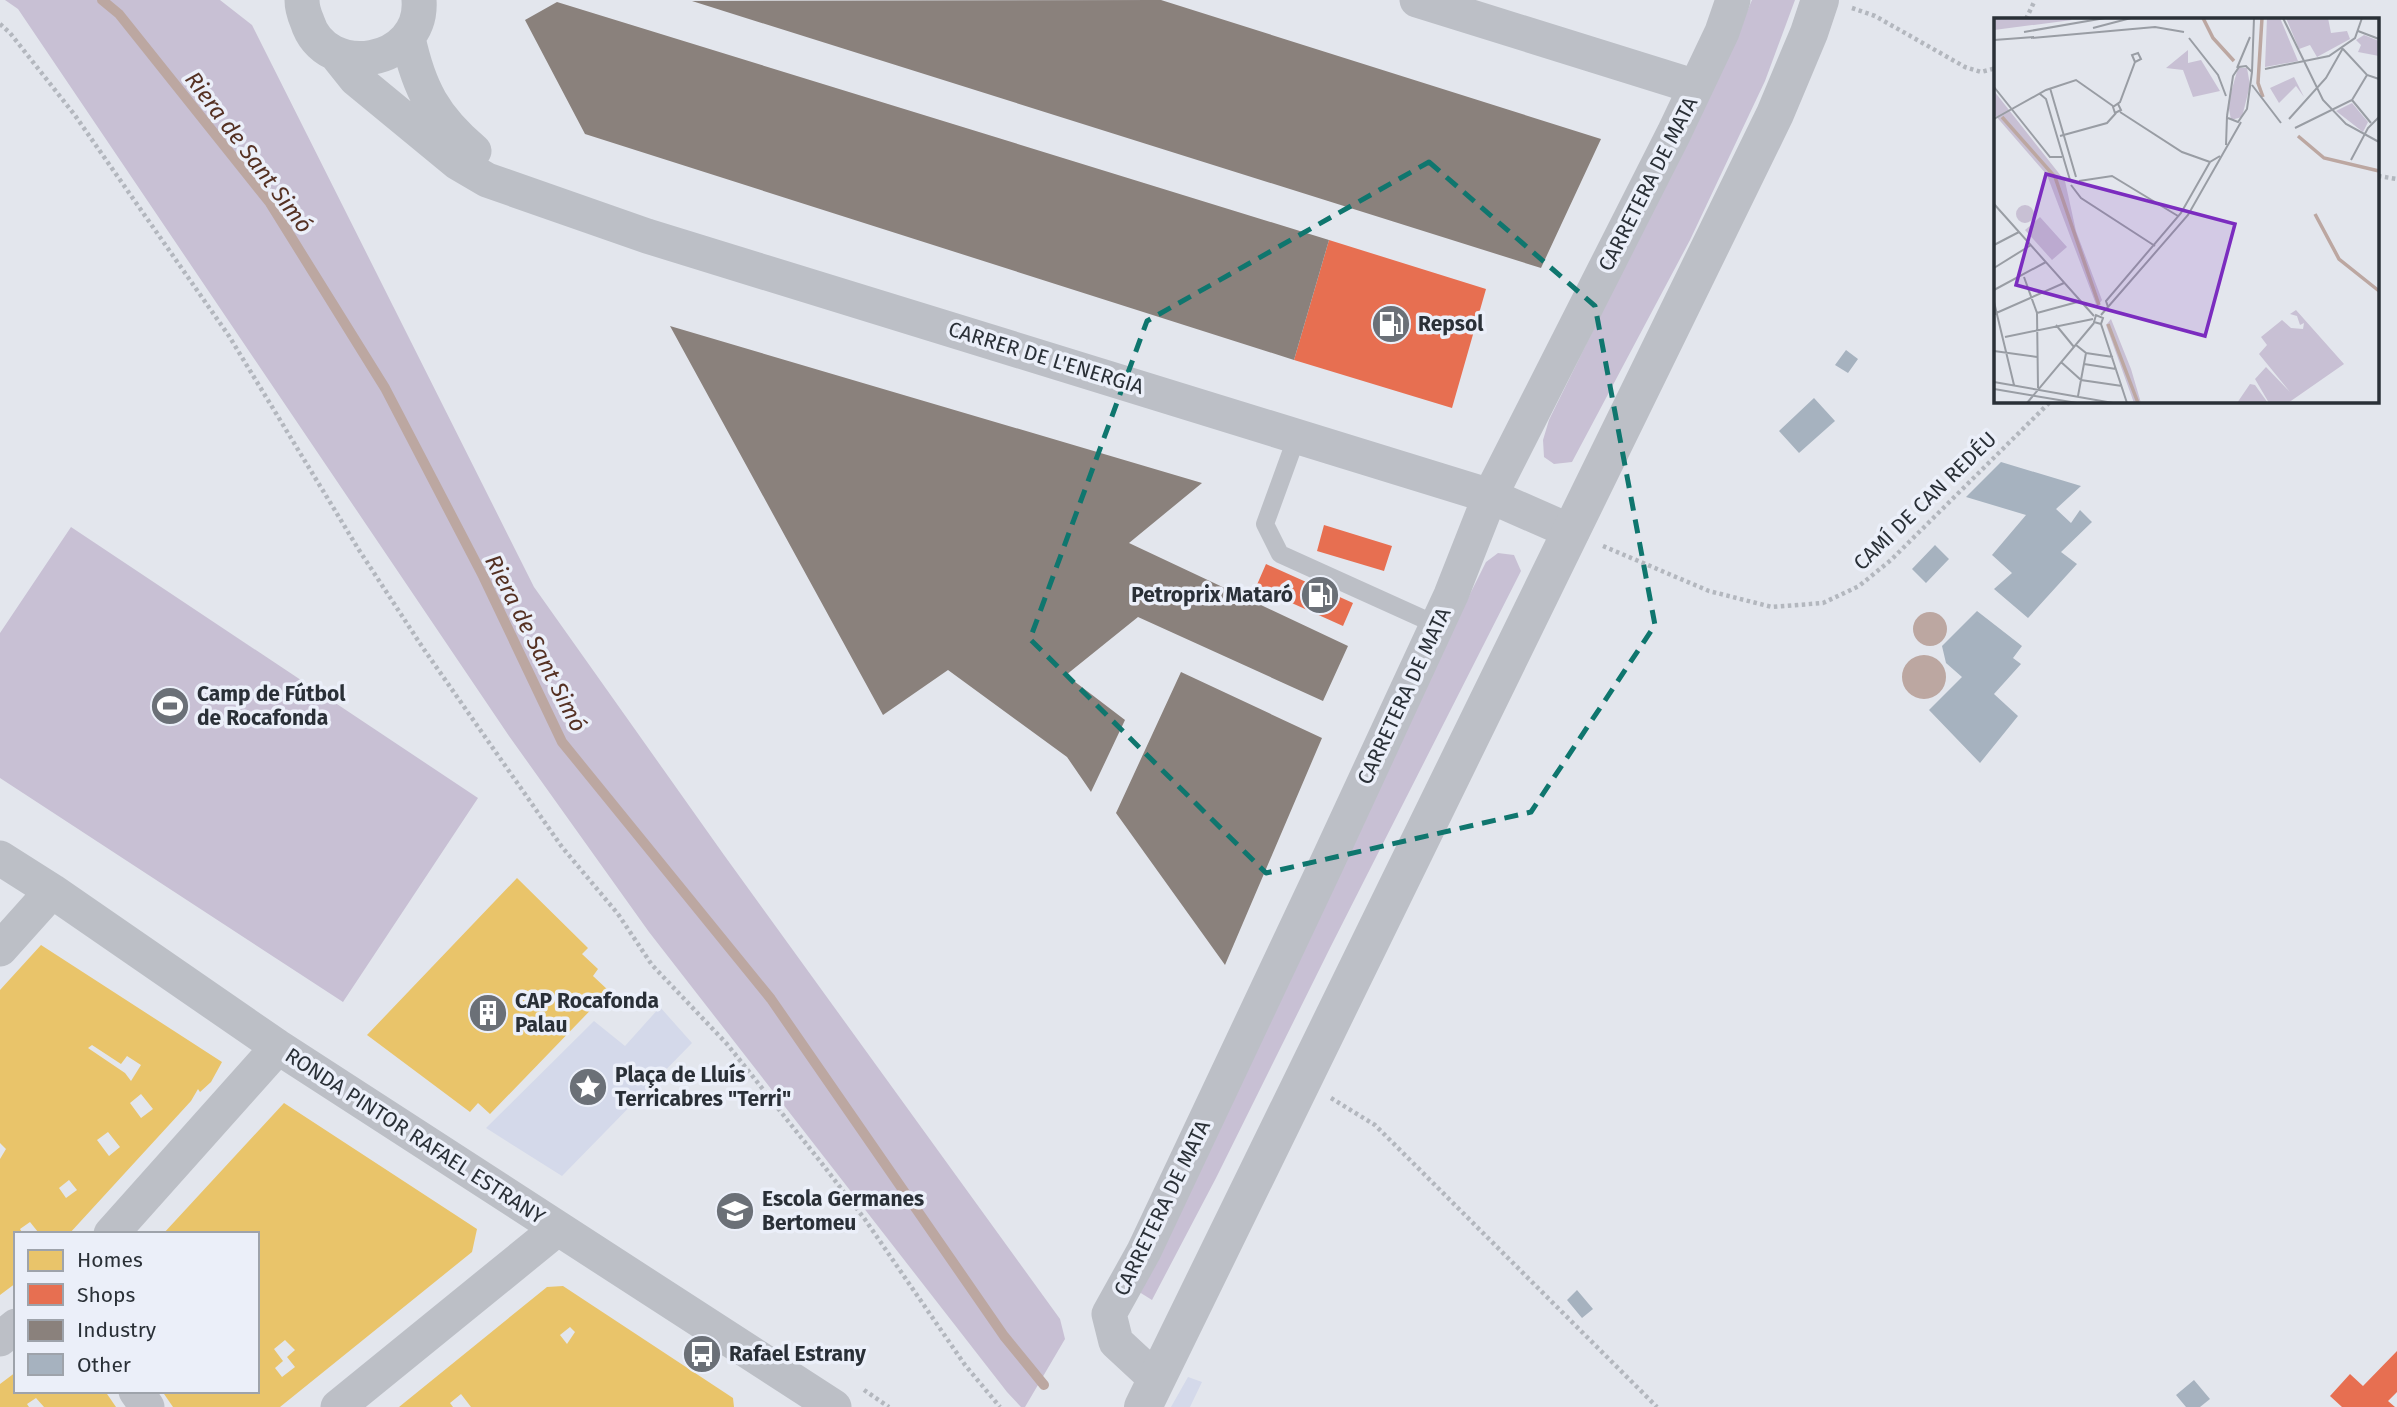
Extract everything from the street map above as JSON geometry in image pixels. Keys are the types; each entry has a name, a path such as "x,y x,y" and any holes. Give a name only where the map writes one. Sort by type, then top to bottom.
{"street":[{"path":"336,54 363,60 387,54 408,38 420,14 419,0"},
{"path":"1418,0 1696,87"},
{"name":"CARRETERA DE MATA","path":"1150,1393 1116,1342 1110,1314 1144,1251 1437,625 1490,496 1723,32 1733,0"},
{"name":"CARRER DE L'ENERGIA","path":"300,2 310,30 321,44 336,54 356,79 458,163 487,180 647,236 1490,496 1572,532"},
{"name":"CARRETERA DE MATA","path":"1150,1393 1775,114 1809,33 1831,2"},
{"name":"CARRER DE L'ENERGIA","path":"408,38 415,69 428,100 458,137 518,192"},
{"name":"RONDA PINTOR RAFAEL ESTRANY","path":"0,858 278,1047 557,1229 816,1403"},
{"path":"0,949 52,891"},
{"path":"113,1232 278,1047"},
{"path":"338,1407 557,1229"},
{"path":"0,1339 14,1328"}],"lane":[{"path":"1297,436 1265,524 1280,554 1437,625"}],"path":[{"path":"2026,18 2035,0"},
{"path":"1831,2 1875,16 1965,67 1981,72 1994,69"},
{"path":"0,23 74,114 159,233 229,336 359,550 423,648 562,847 618,914 652,965 727,1044 823,1165 864,1218 965,1365 1000,1407"},
{"name":"CAMÍ DE CAN REDÉU","path":"1572,532 1709,591 1772,607 1823,603 1859,586 1891,560 2050,402"},
{"path":"1304,1081 1375,1125 1657,1407"}],"highlighted area":[{"path":"1429,162 1595,306 1655,625 1531,812 1266,873 1030,639 1147,321"}],"shaded area":[{"path":"5,0 220,0 252,25 534,587 1060,1319 1065,1339 1025,1407 1021,1407 1007,1392 649,932 509,736 18,9"},
{"path":"1752,0 1795,0 1765,81 1690,240 1572,462 1554,464 1544,457 1543,440 1549,420 1727,58"},
{"name":"Camp de Fútbol de Rocafonda","path":"71,527 478,798 343,1002 0,778 0,633"},
{"path":"1498,553 1514,555 1521,571 1152,1300 1136,1290 1363,808 1486,562"},
{"path":"1930,612 1942,617 1947,629 1942,641 1930,646 1918,641 1913,629 1918,617"},
{"path":"1924,655 1940,661 1946,677 1940,693 1924,699 1908,693 1902,677 1908,661"},
{"name":"Plaça de Lluís Terricabres \"Terri\"","path":"660,1007 692,1043 562,1176 486,1128 594,1021 625,1046"},
{"path":"1188,1377 1202,1382 1190,1407 1171,1407"}],"building: Homes":[{"name":"CAP Rocafonda Palau","path":"517,878 588,948 582,954 598,969 593,976 609,991 490,1114 478,1103 470,1112 367,1035"},
{"path":"41,945 222,1062 211,1082 200,1092 198,1089 191,1101 71,1232 38,1232 30,1222 20,1229 22,1232 14,1232 14,1284 0,1295 0,1159 6,1149 0,1143 0,990","holes":["92,1045 121,1064 127,1056 141,1065 131,1081 125,1073 88,1048","141,1094 153,1109 141,1118 130,1103","108,1132 120,1147 109,1156 97,1140","69,1180 77,1190 66,1198 59,1188"]},
{"path":"284,1103 477,1229 472,1252 280,1407 173,1407 163,1393 259,1393 259,1232 165,1232","holes":["285,1340 295,1350 287,1357 295,1367 282,1377 275,1368 283,1361 274,1349"]},
{"path":"563,1286 733,1398 734,1407 471,1407 461,1394 450,1403 453,1407 399,1407 547,1287","holes":["570,1327 575,1332 567,1344 560,1335"]},
{"path":"14,1374 14,1393 106,1393 116,1407 44,1407 36,1398 27,1404 29,1407 0,1407 0,1384"}],"building: Shops":[{"name":"Repsol","path":"1329,240 1486,289 1452,408 1294,360"},
{"path":"1324,525 1392,546 1384,571 1317,551"},
{"path":"1266,564 1353,603 1343,626 1256,587"},
{"path":"2397,1351 2397,1392 2388,1401 2395,1407 2342,1407 2330,1396 2350,1374 2363,1386"}],"building: Industry":[{"path":"1161,0 1601,139 1541,268 692,1"},
{"path":"557,2 1329,240 1294,360 585,134 525,20"},
{"path":"670,326 1202,483 1129,543 1348,646 1323,701 1138,617 1066,675 1125,720 1091,792 1067,757 948,670 883,715"},
{"path":"1181,672 1322,738 1225,965 1116,813"}],"building: Other":[{"path":"1846,350 1858,359 1848,373 1835,365"},
{"path":"1814,398 1835,421 1799,453 1779,431"},
{"path":"2001,462 2081,486 2056,509 2071,523 2080,510 2092,522 2061,552 2077,564 2028,618 1994,589 2012,573 1992,555 2026,515 1966,497"},
{"path":"1935,545 1949,559 1926,583 1912,569"},
{"path":"1977,611 2022,646 2013,658 2021,664 1994,694 2018,716 1980,763 1929,710 1962,677 1946,663 1942,646"},
{"path":"1577,1290 1593,1309 1582,1318 1567,1300"},
{"path":"2194,1380 2210,1399 2200,1407 2186,1407 2176,1395"}],"waterway":[{"name":"Riera de Sant Simó","path":"102,0 119,14 270,203 385,388 483,576 562,742 771,999 1004,1336 1044,1385"}],"place":[{"name":"Repsol","path":"1391,324"},
{"name":"Petroprix Mataró","path":"1320,595"},
{"name":"Camp de Fútbol de Rocafonda","path":"170,706"},
{"name":"CAP Rocafonda Palau","path":"488,1013"},
{"name":"Plaça de Lluís Terricabres \"Terri\"","path":"588,1087"},
{"name":"Escola Germanes Bertomeu","path":"735,1211"},
{"name":"Rafael Estrany","path":"702,1354"}]}
